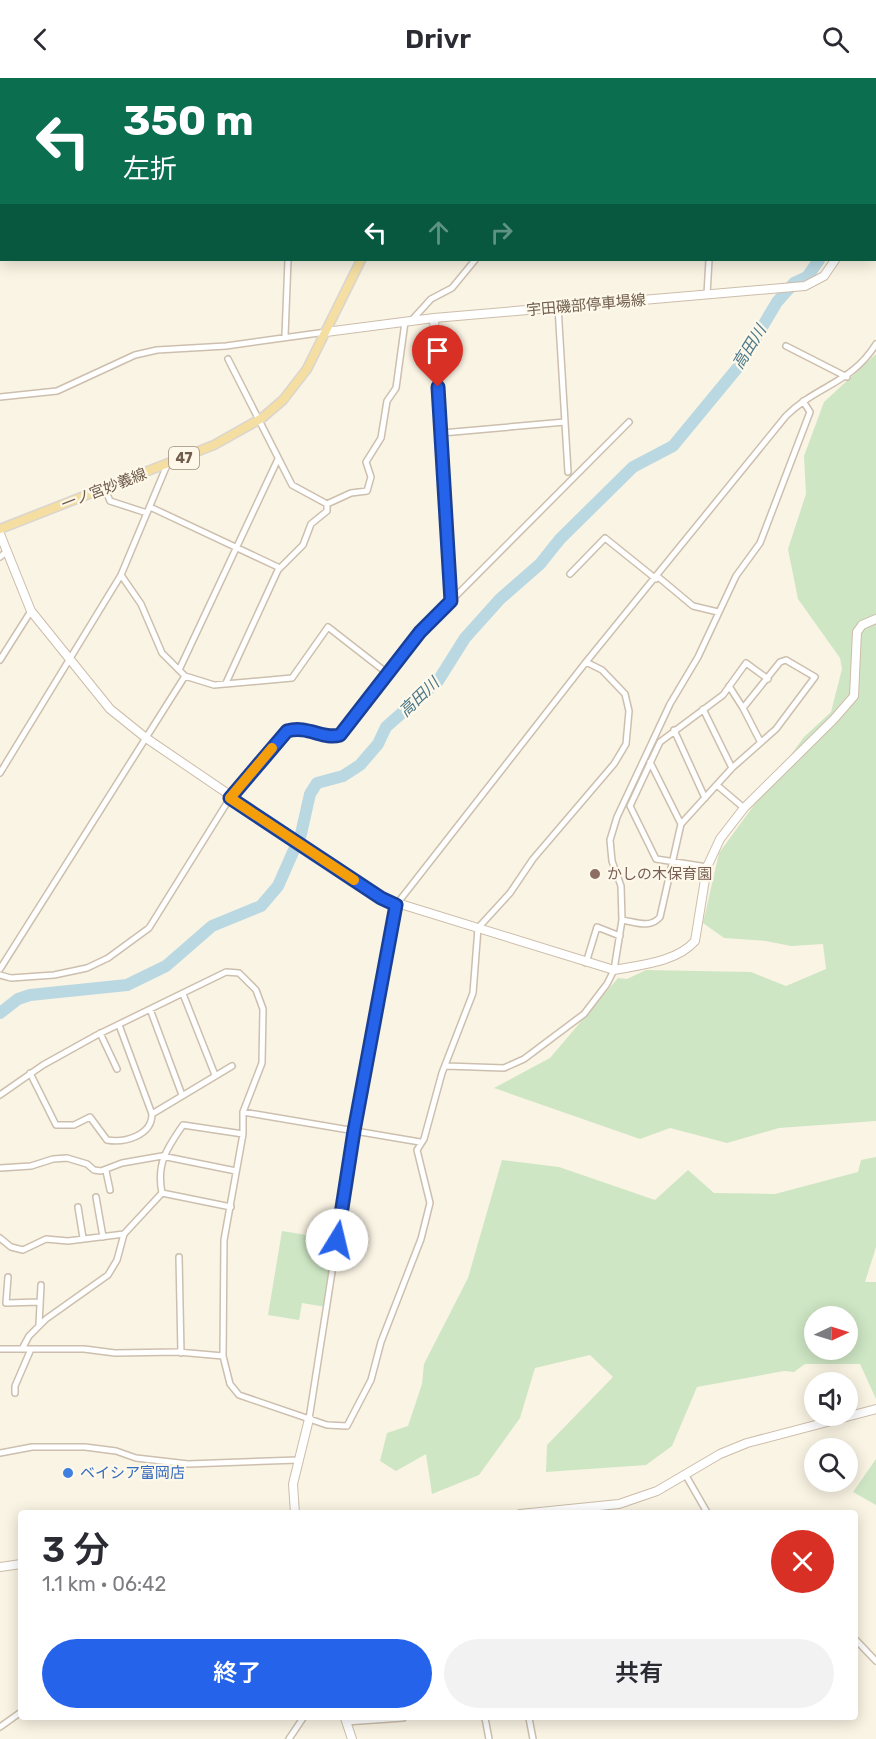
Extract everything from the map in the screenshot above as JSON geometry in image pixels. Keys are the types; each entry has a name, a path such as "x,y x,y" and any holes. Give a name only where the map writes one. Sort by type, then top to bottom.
{"main road":[{"name":"一ノ宮妙義線","path":"0,532 214,446 258,421 283,400 299,381 361,261"}],"street":[{"path":"285,336 288,261"},
{"path":"327,504 351,493 367,491 371,477 366,462 381,438 387,401 396,388 408,321 431,299 452,288 474,261"},
{"path":"708,294 709,261"},
{"name":"宇田磯部停車場線","path":"326,332 434,318 805,286 824,276 834,261"},
{"path":"558,307 568,472"},
{"path":"434,318 451,601"},
{"path":"0,397 57,391 135,355 157,350 226,346 326,332"},
{"path":"296,1510 293,1484 309,1419 354,1131 396,905 586,662 657,578 786,416 803,401 847,377 859,367 876,344"},
{"path":"786,346 847,377"},
{"path":"228,359 292,485 327,504"},
{"path":"446,1066 504,1068 524,1059 584,1014 599,998 614,970 622,920 621,886 612,861 610,840 617,817 670,704 698,657 736,576 760,543 810,412 803,401"},
{"path":"442,433 565,422"},
{"path":"0,975 11,978 54,975 87,968 108,958 131,939 150,928 230,798 287,731 297,728 315,730 332,738 340,735 420,632 629,422"},
{"path":"179,670 278,459"},
{"path":"0,773 121,575 167,465"},
{"path":"105,489 110,501 147,513"},
{"path":"226,683 280,568 303,544 310,524 327,511 327,504"},
{"path":"150,507 280,568"},
{"path":"0,532 3,554 31,611 110,709 146,738 230,798 381,898 396,905 614,970 687,951 695,941 707,867 720,839 744,808 854,696 857,632 862,625 876,619"},
{"path":"570,574 605,538 693,606 718,612"},
{"path":"121,575 141,604 162,653 185,676 214,685 292,678 328,627 387,673"},
{"path":"0,660 31,611"},
{"path":"622,920 648,925 655,923 660,917 681,824 732,768 776,729 815,677 786,660 780,663 744,708"},
{"path":"0,1095 30,1073 100,1033 226,972 239,973 256,990 263,1009 262,1063 243,1112 243,1134 224,1240 223,1356 230,1384 239,1395 327,1425 347,1426 371,1380 381,1342 421,1239 430,1203 417,1150 424,1139 442,1073 473,993 477,928 510,893 533,859 614,764 626,744 629,711 625,694 602,670 586,662"},
{"path":"707,867 672,864 656,859 630,806 660,742 723,695 746,663 768,679"},
{"path":"0,969 185,676"},
{"path":"729,686 744,708 760,741"},
{"path":"703,709 732,768"},
{"path":"674,730 705,798"},
{"path":"650,762 681,824"},
{"path":"718,786 744,808"},
{"path":"586,963 597,927 620,936"},
{"path":"183,994 215,1075"},
{"path":"150,1009 182,1095"},
{"path":"30,1073 56,1125 74,1125 90,1117 107,1140 121,1142 139,1134 151,1121 152,1114 119,1025"},
{"path":"100,1033 117,1069"},
{"path":"152,1114 232,1066"},
{"path":"243,1112 420,1142"},
{"path":"162,1193 159,1177 162,1156 183,1125 243,1134"},
{"path":"0,1168 31,1166 53,1159 67,1158 87,1164 94,1170 106,1171 122,1163 162,1156 236,1171"},
{"path":"106,1171 110,1190"},
{"path":"162,1193 231,1206"},
{"path":"22,1349 29,1336 60,1306 108,1275 117,1260 124,1234 162,1193"},
{"path":"96,1197 103,1237"},
{"path":"78,1208 83,1238"},
{"path":"0,1238 11,1247 23,1250 46,1239 68,1241 124,1234"},
{"path":"179,1257 181,1353"},
{"path":"8,1277 6,1303 40,1302"},
{"path":"39,1325 42,1286"},
{"path":"0,1349 223,1356"},
{"path":"15,1393 15,1386 31,1349"},
{"path":"560,1510 619,1504 657,1491 685,1474 747,1443 876,1409"},
{"path":"0,1454 32,1447 85,1447 116,1451 136,1458 188,1464 298,1460"},
{"path":"685,1474 706,1510"},
{"path":"0,1567 18,1564"},
{"path":"858,1643 876,1661"},
{"path":"0,1727 18,1714"},
{"path":"289,1739 302,1720"},
{"path":"346,1720 352,1739"},
{"path":"485,1720 489,1739"},
{"path":"529,1720 533,1739"}],"green space":[{"path":"876,354 876,1121 779,1128 727,1143 670,1128 640,1139 494,1088 550,1058 618,978 627,979 646,970 751,972 786,986 826,969 823,944 791,946 766,941 724,938 703,923 719,853 804,737 831,712 842,669 840,658 798,599 788,549 806,494 804,456 824,402"},
{"path":"876,1157 876,1247 865,1282 876,1282 876,1399 860,1364 805,1364 794,1372 784,1371 697,1387 672,1446 646,1465 546,1472 547,1445 613,1377 590,1355 535,1368 520,1418 479,1475 432,1494 426,1454 396,1471 380,1461 387,1433 408,1426 422,1384 424,1364 468,1278 502,1160 559,1167 655,1200 688,1170 714,1193 775,1194 858,1172 861,1160"},
{"path":"282,1231 337,1240 326,1307 302,1303 299,1320 268,1315"},
{"path":"876,1459 876,1505 853,1492 858,1492 858,1485"}],"waterway":[{"name":"高田川","path":"0,1013 18,999 30,995 127,985 166,966 212,926 261,906 278,886 301,834 310,794 317,783 343,776 360,765 378,744 386,727 438,681 465,638 500,599 540,564 560,539 633,467 673,446 739,366 777,302 794,283 807,277 818,261"}],"slow traffic":[{"path":"272,748 230,798 354,880"}],"place":[{"name":"かしの木保育園","path":"595,874"},
{"name":"ベイシア富岡店","path":"68,1473"}],"route":[{"path":"337,1240 354,1131 396,905 381,898 230,798 287,731 297,728 315,730 332,738 340,735 420,632 451,601 438,387"}]}
